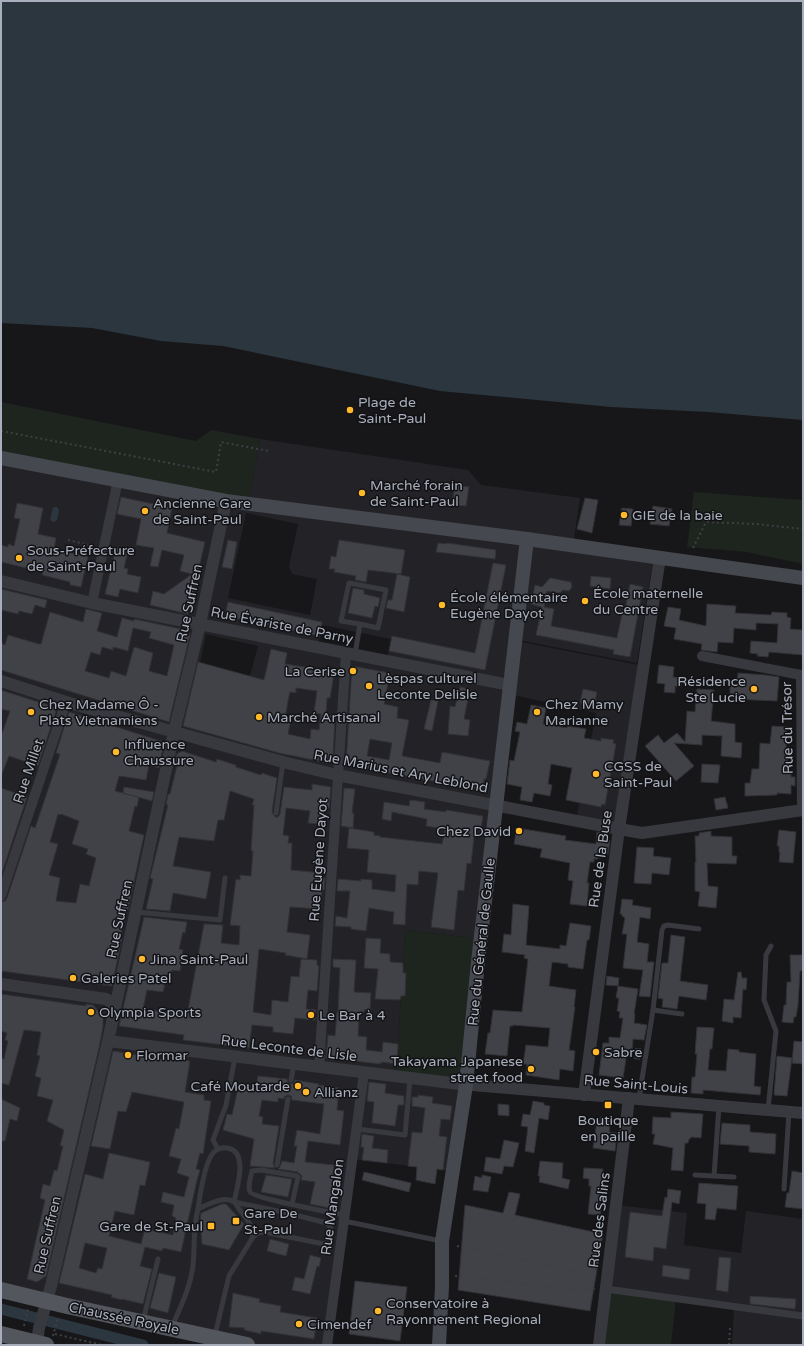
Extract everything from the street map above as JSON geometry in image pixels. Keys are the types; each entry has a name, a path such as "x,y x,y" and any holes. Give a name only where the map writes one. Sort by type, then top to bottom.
{"main road":[{"path":"1,458 226,501 527,539 803,578"},
{"name":"Rue du Général de Gaulle","path":"439,1345 442,1286 442,1241 466,1085 478,962 527,539"},
{"name":"Chaussée Royale","path":"1,1290 45,1307 142,1322 171,1328 213,1341 247,1345"},
{"path":"1,1334 41,1338"}],"street":[{"path":"92,603 118,480"},
{"name":"Rue Suffren","path":"41,1338 45,1307 108,1041 174,732 200,624 226,501"},
{"name":"Rue de la Buse","path":"584,1095 619,829 660,557"},
{"name":"Rue Évariste de Parny","path":"1,581 92,603 510,685"},
{"name":"Rue Eugène Dayot","path":"319,1067 338,775 350,654"},
{"name":"Rue du Trésor","path":"702,656 802,675 803,810"},
{"name":"Rue Marius et Ary Leblond","path":"1,681 66,702 283,762 338,775 619,829 642,832 803,810"},
{"name":"Rue Millet","path":"1,896 6,865 66,702"},
{"path":"1,984 106,999 111,1002 115,1009"},
{"name":"Rue Leconte de Lisle","path":"108,1041 466,1085"},
{"name":"Rue Mangalon","path":"327,1345 364,1073"},
{"name":"Rue Saint-Louis","path":"466,1085 803,1114"},
{"name":"Rue des Salins","path":"599,1345 634,1099"},
{"path":"606,1289 803,1316"}],"lane":[{"path":"349,583 386,590 378,628 360,624 341,621 349,583"},
{"path":"350,654 360,624"},
{"path":"276,813 283,762"},
{"path":"136,912 220,920 225,878"},
{"path":"634,1099 653,1010 662,930 664,926 668,925 699,929"},
{"path":"768,1111 776,1031 764,1000 766,955 771,946"},
{"path":"653,1010 682,1014"},
{"path":"218,1149 213,1140 226,1105 235,1057"},
{"path":"291,1080 294,1064"},
{"path":"357,1129 405,1135 410,1078"},
{"path":"277,1165 288,1099"},
{"path":"714,1176 719,1106"},
{"path":"784,1189 789,1112"},
{"path":"171,1328 189,1282 193,1266 196,1218 206,1168 213,1153 218,1149 224,1147 229,1148 238,1155 240,1161 240,1171 234,1202 250,1224 253,1230 253,1237"},
{"path":"292,1204 297,1176 261,1170 252,1171 249,1186 252,1195 442,1241"},
{"path":"695,1175 734,1177"},
{"path":"198,1209 221,1200 228,1200 327,1223 330,1226 332,1235 324,1244 264,1232 258,1233 253,1237 229,1276 213,1341"},
{"path":"142,1322 158,1259"}],"path":[{"path":"1,431 216,472 221,442 269,451"},
{"path":"693,548 706,522 756,524 803,529"},
{"path":"68,540 103,548"},
{"path":"457,1246 574,1271 606,1289"},
{"path":"455,1276 574,1290 606,1289"},
{"path":"24,1328 28,1310"},
{"path":"54,1330 58,1316"},
{"path":"729,1345 730,1328"}],"shaded area":[{"path":"1,1 803,1 803,420 708,412 611,407 440,391 223,346 161,341 92,328 1,323"},
{"path":"1,402 196,441 211,430 260,439 248,504 1,458"},
{"path":"260,439 468,470 481,485 580,498 573,545 527,539 516,641 644,666 619,829 576,821 596,713 509,694 480,939 405,930 396,1076 466,1085 452,1171 352,1159 327,1345 247,1345 1,1290 1,440 251,488","holes":["246,513 298,524 289,566 292,574 317,579 310,615 228,598","322,625 391,639 387,660 318,646","206,634 258,646 250,676 200,663"]},
{"path":"694,492 803,500 803,564 747,552 687,547"},
{"path":"53,507 57,507 59,510 57,520 54,522 50,520"},
{"name":"École maternelle du Centre","path":"529,544 653,561 637,663 518,640"},
{"path":"405,930 480,939 466,1085 396,1077"},
{"path":"635,1048 641,1048 640,1060 634,1059"},
{"path":"616,1205 687,1213 684,1245 741,1253 746,1211 803,1219 803,1345 732,1345 734,1307 606,1289"},
{"path":"606,1289 676,1299 671,1345 599,1345"}],"building":[{"path":"455,485 469,487 466,506 452,505"},
{"path":"121,497 172,508 167,533 205,542 188,614 150,605 153,591 164,594 192,574 180,571 184,555 162,550 158,567 150,566 154,548 136,545 141,519 117,514"},
{"path":"585,498 598,500 592,533 577,529"},
{"path":"17,503 43,508 38,534 56,538 54,549 88,557 81,587 70,585 70,582 42,575 43,572 1,562 1,545 8,547 8,544 14,546 20,519 14,518"},
{"path":"653,506 672,509 669,526 650,524"},
{"path":"622,508 633,509 631,526 619,525"},
{"path":"228,540 237,542 232,569 222,567"},
{"path":"339,540 405,550 401,574 368,570 366,582 355,580 356,576 334,572 335,569 329,569 331,556 336,557"},
{"path":"438,543 496,550 495,559 436,552"},
{"path":"116,548 128,551 124,568 128,569 127,574 141,577 138,593 120,589 118,597 105,594"},
{"path":"493,563 506,565 485,670 389,651 392,636 475,653"},
{"path":"397,574 410,577 404,612 386,608 388,600 392,600"},
{"path":"591,576 611,578 610,589 590,586"},
{"path":"550,578 571,582 572,587 569,591 563,590 560,593 547,591 544,607 554,609 551,626 617,638 623,609 625,610 630,584 643,587 630,657 613,654 614,650 536,635 542,607 531,604 535,585 542,587"},
{"path":"353,588 364,590 364,594 380,598 378,607 375,606 372,618 348,613"},
{"path":"1,589 47,600 45,608 35,605 32,614 19,611 18,614 1,610"},
{"path":"228,602 322,622 320,636 225,616"},
{"path":"707,604 736,606 735,613 771,615 772,612 787,613 787,617 791,618 790,629 803,630 803,655 769,652 768,657 757,656 758,654 750,653 751,641 777,643 778,624 756,623 756,630 734,628 733,643 718,642 717,652 701,650 702,644 674,639 676,628 664,626 668,607 681,609 679,620 706,626"},
{"path":"86,609 102,613 97,631 117,637 122,618 134,621 134,619 186,630 190,635 169,722 1,670 1,643 5,645 8,635 41,644 50,612 83,622","holes":["133,628 151,632 149,638 174,645 167,676 149,671 153,653 134,647 126,676 111,671 109,678 85,671 91,652 100,655 102,647 113,650 113,647 128,651"]},
{"path":"271,649 287,653 285,664 334,674 330,698 327,698 326,715 335,716 333,759 329,763 279,753 183,726 198,662 264,680","holes":["296,688 317,691 314,713 321,714 319,730 311,729 310,739 288,734 291,720 285,719 290,692 296,693"]},
{"path":"659,665 674,667 673,677 682,678 681,687 675,686 675,693 664,692 665,684 657,683"},
{"path":"352,666 390,673 384,704 398,707 397,718 409,720 402,756 440,763 442,752 490,761 486,779 484,779 483,789 476,789 346,765","holes":["370,739 392,743 389,760 367,756"]},
{"name":"Résidence Ste Lucie","path":"738,673 779,677 777,701 733,699 733,694 730,694 730,685 737,685"},
{"path":"460,687 470,689 464,719 470,720 468,736 448,734 450,706 455,707"},
{"path":"583,689 597,692 594,706 580,703"},
{"path":"697,689 714,690 711,721 735,724 735,742 742,743 741,758 721,756 722,736 702,735 702,745 674,743 694,766 676,781 645,746 658,735 664,743 677,733 685,742 687,711 695,712"},
{"path":"1,690 57,708 38,766 9,756 1,774 1,736 10,711 1,709"},
{"path":"431,700 438,701 432,731 424,729"},
{"path":"531,705 546,708 543,724 567,728 567,726 586,729 584,738 601,741 601,738 614,740 613,743 616,744 605,805 602,804 601,807 566,800 572,768 551,764 548,784 552,785 550,796 534,793 532,802 520,800 522,787 507,784 510,760 514,761 520,732 515,731 517,722 527,724"},
{"path":"69,712 164,742 159,768 149,765 146,780 119,776 115,791 139,797 137,807 135,806 129,831 144,835 128,910 120,938 122,938 112,986 1,971 1,902 5,901 7,898 31,826 35,828 60,754 56,753","holes":["58,814 61,814 79,821 72,844 88,849 86,854 96,858 89,886 80,884 76,903 56,901 60,878 49,875 58,844 50,842"]},
{"path":"772,726 787,727 786,749 789,750 787,770 791,771 791,777 795,777 795,786 791,785 791,794 777,793 777,795 745,796 745,783 750,783 752,769 759,769 760,743 770,744"},
{"path":"182,751 216,762 217,759 261,775 262,773 277,778 272,812 275,817 278,817 280,814 284,787 312,790 312,784 331,787 329,808 321,807 319,824 308,823 310,811 286,808 283,835 289,836 288,843 292,843 291,870 323,873 322,878 325,878 324,890 322,890 320,909 290,907 287,932 310,935 307,959 285,955 286,953 259,949 253,1012 271,1015 272,1000 288,1002 291,976 299,977 301,959 317,960 317,965 319,966 317,991 308,990 306,1009 316,1010 315,1020 295,1018 293,1034 273,1032 273,1027 252,1025 249,1048 183,1040 184,1035 119,1026 144,917 187,922 185,933 183,932 179,949 183,950 180,971 172,970 171,974 167,974 163,992 147,990 143,1009 187,1015 204,924 223,925 221,943 239,945 240,926 230,925 236,879 240,880 240,875 251,876 254,805 252,805 254,799 230,791 224,820 218,820 214,841 179,837 173,866 211,872 206,899 173,893 170,911 146,909 153,879 150,878 168,805 166,805 168,794 170,794 177,766 174,766 177,754"},
{"path":"702,764 720,765 718,783 701,782"},
{"path":"124,787 154,792 152,801 123,793"},
{"path":"1,788 27,797 1,876"},
{"path":"344,788 355,789 352,813 354,813 353,828 341,826"},
{"path":"725,797 728,808 716,810 714,799"},
{"path":"410,800 425,802 424,809 446,812 446,810 483,816 481,828 475,828 471,864 467,863 464,891 458,890 454,930 431,927 438,873 419,871 418,885 407,884 405,925 393,924 394,912 369,908 366,931 351,929 351,927 335,926 336,916 347,918 350,891 337,891 338,879 361,881 361,879 372,880 372,889 395,892 396,875 367,872 369,850 347,848 349,828 374,832 374,835 380,837 442,844 445,829 426,826 427,819 392,812 391,821 382,819 384,802 409,806"},
{"path":"517,828 566,836 565,840 596,844 597,832 601,833 610,841 608,854 598,853 598,859 594,859 594,862 590,862 587,883 589,883 587,906 570,904 573,881 568,880 570,863 540,857 542,849 514,844"},
{"path":"779,830 796,832 793,863 779,862 780,852 779,846 777,846"},
{"path":"711,831 711,836 732,837 732,856 737,856 736,864 707,863 708,886 718,887 716,908 698,906 700,892 695,891 695,836 699,836 699,833"},
{"path":"637,847 654,848 653,856 671,858 669,875 652,873 651,884 634,883"},
{"path":"622,899 633,900 632,905 651,908 650,919 640,917 637,942 649,944 647,962 654,962 650,997 639,996 643,970 623,968 627,934 622,934 625,918 622,914 620,914"},
{"path":"513,904 529,906 526,945 560,949 560,945 566,946 570,923 591,926 589,940 587,940 583,969 568,967 568,964 552,962 549,986 576,990 569,1050 575,1051 573,1071 560,1069 559,1080 526,1075 527,1064 523,1064 526,1045 548,1047 550,1028 510,1026 507,1056 485,1054 493,1010 522,1012 528,959 524,958 525,955 502,952 504,934 511,935"},
{"path":"671,935 685,937 680,981 708,985 706,1000 679,996 677,1009 662,1007 663,999 658,998 662,963 668,963"},
{"path":"366,938 381,939 380,953 390,954 390,962 403,963 403,973 406,973 405,996 401,996 400,1000 375,999 378,969 364,968"},
{"path":"790,955 803,955 803,970 800,971 798,1005 796,1017 794,1017 793,1023 782,1022 784,1005 786,1005 787,982 791,982"},
{"path":"333,959 356,960 354,992 371,993 370,1010 359,1012 358,1036 367,1037 366,1050 382,1052 383,1042 398,1044 397,1064 381,1062 381,1064 326,1058 328,1035 335,1036 338,1012 340,968 333,967"},
{"path":"738,972 741,972 742,978 747,978 746,990 743,989 741,1018 733,1017 733,1023 722,1021 724,999 734,1000"},
{"path":"607,976 619,978 618,986 606,985"},
{"path":"618,986 638,989 634,1023 647,1025 644,1040 633,1039 632,1054 627,1053 623,1078 599,1075 603,1043 609,1043 609,1037 620,1038 623,1018 619,1018 620,1012 617,1011 619,998 616,998"},
{"path":"1,994 86,1006 86,1004 93,1005 103,1017 103,1027 99,1048 46,1276 37,1282 27,1279 45,1200 40,1198 43,1184 50,1186 54,1170 57,1171 63,1146 60,1146 64,1130 47,1121 53,1100 37,1096 41,1078 35,1076 40,1056 37,1055 41,1032 24,1030 9,1085 1,1083 1,1058 4,1059 8,1041 5,1040 7,1033 1,1031"},
{"path":"697,1027 714,1028 708,1070 726,1071 728,1049 756,1054 754,1086 761,1087 760,1095 703,1090 703,1094 691,1093 692,1077 695,1077"},
{"path":"794,1041 803,1042 803,1064 792,1063"},
{"path":"113,1051 176,1061 176,1059 190,1061 185,1092 204,1095 204,1100 211,1101 203,1154 200,1153 196,1169 200,1170 181,1252 163,1248 162,1251 145,1247 140,1266 152,1269 143,1304 111,1297 112,1295 59,1283 85,1174 103,1179 109,1153 150,1162 145,1186 140,1185 134,1215 115,1211 109,1236 141,1244 145,1229 173,1235 176,1218 172,1216 174,1205 161,1202 163,1192 184,1197 189,1177 177,1173 181,1159 169,1156 176,1128 179,1129 184,1102 132,1092 126,1112 118,1111 110,1149 91,1146","holes":["85,1243 107,1248 102,1269 98,1268 96,1273 79,1268"]},
{"path":"777,1056 792,1058 787,1096 774,1095"},
{"path":"258,1076 287,1079 288,1083 291,1084 294,1083 295,1080 339,1088 337,1110 344,1111 340,1145 308,1141 305,1162 334,1165 332,1185 335,1185 330,1208 310,1204 315,1182 301,1180 302,1176 298,1172 278,1169 282,1161 294,1163 297,1146 294,1146 297,1130 320,1134 324,1104 292,1100 291,1096 288,1095 285,1096 284,1099 278,1098 278,1102 262,1100 259,1116 263,1117 262,1124 279,1126 273,1164 275,1168 250,1166 254,1139 223,1130 227,1114 232,1115 238,1088 255,1092"},
{"path":"369,1082 386,1084 385,1093 404,1096 404,1105 398,1105 395,1126 372,1123 374,1102 367,1101"},
{"path":"418,1095 433,1097 432,1103 452,1106 450,1120 441,1119 439,1136 447,1137 443,1170 437,1169 435,1184 416,1180 417,1167 408,1166 412,1132 422,1133 425,1108 412,1106 412,1097 418,1097"},
{"path":"1,1099 20,1108 17,1121 10,1119 5,1141 1,1141"},
{"path":"533,1101 550,1106 548,1120 539,1118 534,1153 525,1151 528,1127 521,1126 523,1114 530,1115"},
{"path":"498,1104 509,1105 509,1116 498,1115"},
{"path":"671,1112 703,1114 701,1138 691,1137 688,1143 685,1143 683,1171 671,1170 673,1148 653,1144 655,1134 652,1134 653,1117 671,1118"},
{"path":"600,1117 611,1118 609,1132 617,1133 615,1151 593,1148 597,1121 600,1121"},
{"path":"722,1123 750,1125 750,1132 776,1134 775,1154 749,1152 749,1146 720,1144"},
{"path":"362,1134 374,1136 372,1148 388,1150 387,1163 362,1160 364,1147 361,1147"},
{"path":"504,1140 519,1143 513,1167 504,1166 502,1174 484,1171 486,1157 500,1159"},
{"path":"540,1161 563,1163 562,1178 570,1180 568,1189 539,1182 540,1176 538,1176"},
{"path":"584,1168 603,1169 599,1203 602,1203 600,1215 588,1214 591,1186 589,1186 589,1179 583,1178"},
{"path":"792,1171 803,1173 803,1209 785,1207 787,1193 789,1193"},
{"path":"364,1172 411,1183 409,1192 362,1180"},
{"path":"266,1175 292,1179 288,1197 261,1192"},
{"path":"482,1175 491,1177 488,1192 473,1190 475,1176 482,1178"},
{"path":"699,1183 738,1186 736,1210 717,1208 715,1220 705,1219 706,1204 697,1203"},
{"path":"668,1189 681,1191 679,1204 672,1202 666,1249 654,1247 653,1261 625,1257 630,1212 662,1216"},
{"path":"509,1192 520,1194 515,1215 603,1234 590,1311 458,1290 465,1205 503,1213"},
{"name":"Gare de St-Paul","path":"222,1204 226,1204 244,1224 229,1250 202,1244 200,1222 201,1213"},
{"path":"270,1239 289,1244 286,1256 267,1251"},
{"path":"310,1255 321,1258 319,1267 317,1266 310,1294 292,1290 295,1277 304,1279"},
{"path":"719,1257 731,1258 728,1292 716,1290"},
{"path":"663,1265 690,1269 689,1280 662,1276"},
{"path":"159,1273 176,1277 168,1313 150,1308"},
{"name":"Conservatoire à Rayonnement Regional","path":"355,1281 407,1287 400,1341 349,1334"},
{"path":"233,1293 260,1299 259,1302 281,1306 280,1312 317,1318 314,1339 261,1331 261,1334 244,1330 245,1328 229,1327"},
{"path":"750,1296 796,1299 795,1309 750,1304"}],"waterway":[{"path":"1,1309 143,1345"}],"place":[{"name":"Plage de Saint-Paul","path":"350,410"},
{"name":"Marché forain de Saint-Paul","path":"362,493"},
{"name":"Ancienne Gare de Saint-Paul","path":"145,511"},
{"name":"GIE de la baie","path":"624,515"},
{"name":"Sous-Préfecture de Saint-Paul","path":"19,558"},
{"name":"École maternelle du Centre","path":"585,601"},
{"name":"École élémentaire Eugène Dayot","path":"442,605"},
{"name":"La Cerise","path":"353,671"},
{"name":"Lèspas culturel Leconte Delisle","path":"369,686"},
{"name":"Résidence Ste Lucie","path":"754,689"},
{"name":"Chez Madame Ô - Plats Vietnamiens","path":"31,712"},
{"name":"Chez Mamy Marianne","path":"537,712"},
{"name":"Marché Artisanal","path":"259,717"},
{"name":"Influence Chaussure","path":"116,752"},
{"name":"CGSS de Saint-Paul","path":"596,774"},
{"name":"Chez David","path":"519,831"},
{"name":"Jina Saint-Paul","path":"142,959"},
{"name":"Galeries Patel","path":"73,978"},
{"name":"Olympia Sports","path":"91,1012"},
{"name":"Le Bar à 4","path":"311,1015"},
{"name":"Sabre","path":"596,1052"},
{"name":"Flormar","path":"128,1055"},
{"name":"Takayama Japanese street food","path":"531,1069"},
{"name":"Café Moutarde","path":"298,1086"},
{"name":"Allianz","path":"306,1092"},
{"name":"Boutique en paille","path":"608,1105"},
{"name":"Gare De St-Paul","path":"236,1221"},
{"name":"Gare de St-Paul","path":"211,1226"},
{"name":"Conservatoire à Rayonnement Regional","path":"378,1311"},
{"name":"Cimendef","path":"299,1324"}]}
